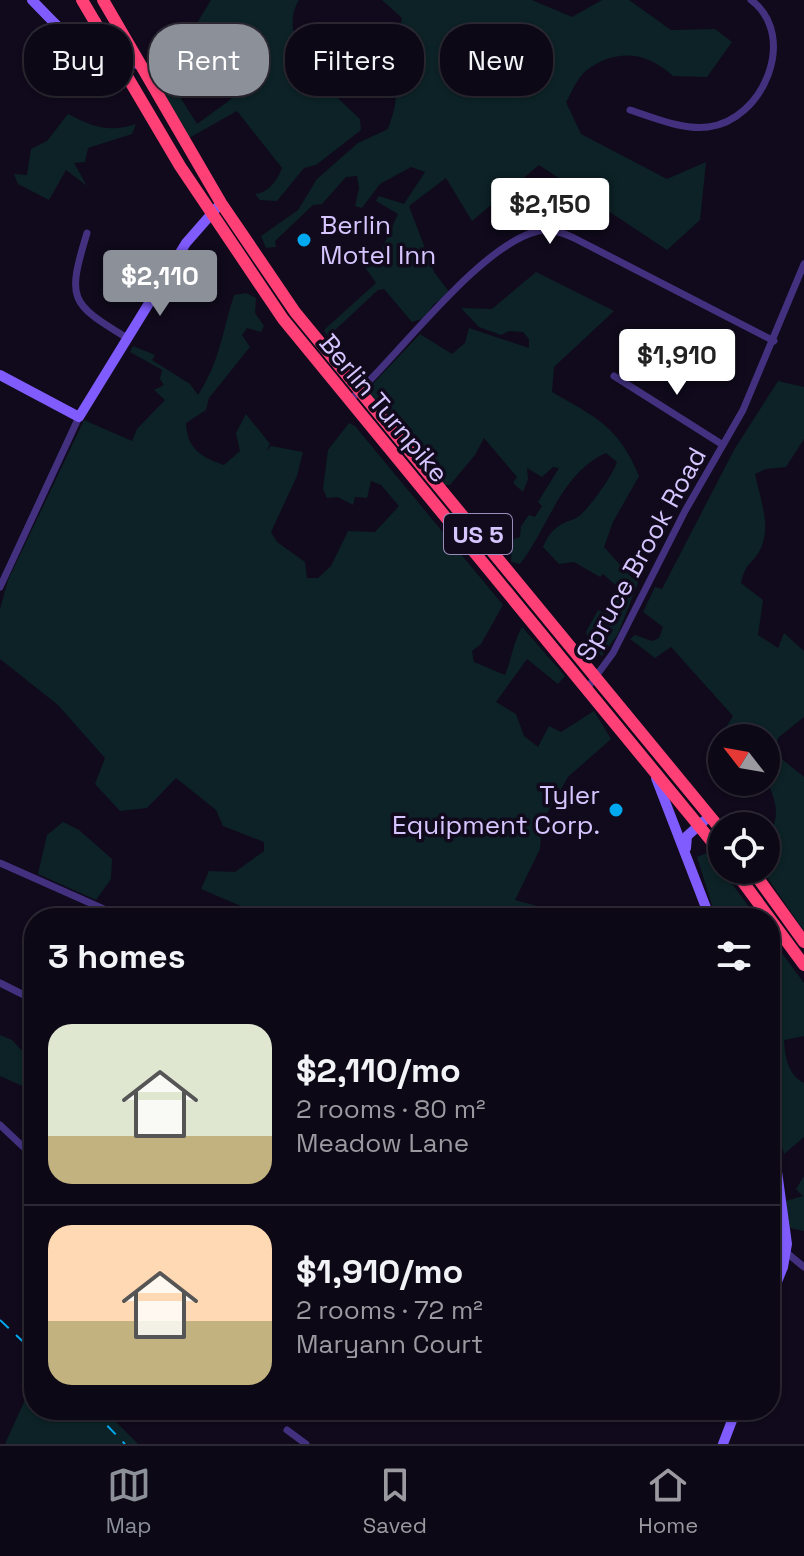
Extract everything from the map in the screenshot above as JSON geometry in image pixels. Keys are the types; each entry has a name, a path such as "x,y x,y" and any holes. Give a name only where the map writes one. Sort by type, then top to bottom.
{"highway":[{"name":"Berlin Turnpike","path":"82,0 95,22"},
{"name":"Berlin Turnpike","path":"103,0 221,203 275,286 593,682 708,836"},
{"name":"Berlin Turnpike","path":"133,88 210,214 283,319 349,401 708,814"},
{"path":"744,884 762,908"},
{"path":"762,884 779,908"},
{"path":"780,909 804,942"},
{"path":"780,932 804,965"}],"street":[{"path":"32,0 55,24"},
{"path":"630,110 685,126 709,127 732,120 750,105 765,85 774,44 768,24 751,0"},
{"path":"133,63 140,64"},
{"path":"0,587 79,417 186,243 221,203"},
{"path":"349,401 477,270 506,247 539,231 555,231 574,238 774,341"},
{"path":"87,233 74,289 79,304 88,314 127,338"},
{"name":"Spruce Brook Road","path":"593,682 723,445 774,341 804,264"},
{"path":"0,375 79,417"},
{"path":"614,376 723,445"},
{"path":"644,754 706,908"},
{"path":"687,854 687,836 708,818"},
{"path":"0,863 101,908"},
{"path":"0,983 24,995"},
{"path":"0,1125 24,1148"},
{"path":"780,1197 787,1251 780,1271"},
{"path":"780,1246 804,1267"},
{"path":"723,1444 732,1420"},
{"path":"287,1430 306,1444"}],"green space":[{"path":"211,0 299,0 293,24 285,24 285,96 336,96 360,119 361,130 316,165 304,168 277,201 260,200 255,194 269,188 282,168 237,111 189,138 165,96 180,96 197,124 233,96 269,96 269,24 196,24"},
{"path":"382,0 532,0 572,17 602,0 629,0 671,30 715,29 732,42 707,77 673,76 653,62 632,56 609,58 584,73 566,102 581,134 667,179 706,162 700,220 667,250 539,165 472,221 446,178 409,206 434,272 450,293 434,304 424,318 412,322 384,289 378,290 334,331 343,349 335,349 324,330 376,283 365,267 381,251 398,214 376,201 379,196 404,204 425,172 411,167 380,184 362,208 355,206 359,188 357,176 346,177 322,204 313,205 275,241 276,247 266,248 261,236 298,210 317,179 358,143 388,129 396,96 424,96 424,24 401,24 402,18"},
{"path":"68,114 101,127 118,128 136,124 132,134 88,148 85,162 74,163 87,186 66,170 49,200 18,184 14,174 27,175 31,149 47,141"},
{"path":"536,272 614,311 554,367 552,392 582,409 614,434 639,476 613,522 604,547 632,578 639,580 618,634 602,656 591,647 586,632 598,610 604,613 620,589 603,574 600,577 574,562 559,564 543,547 556,528 579,516 592,502 617,462 606,453 577,474 520,564 511,562 512,540 520,537 521,526 529,515 535,517 542,506 538,502 559,468 553,467 542,477 527,468 528,479 523,492 513,483 517,477 484,438 475,455 450,485 443,485 367,390 420,334 452,354 465,343 469,328 529,348 529,339 523,332 509,331 501,335 479,327 461,308 492,309"},
{"path":"246,293 256,298 255,313 264,326 261,332 247,328 242,335 250,347 209,398 206,410 186,423 192,446 208,459 224,465 240,451 236,433 246,414 270,444 266,451 271,446 303,452 297,476 271,532 277,542 305,562 307,578 318,578 331,566 348,531 375,532 399,506 381,485 371,481 367,498 355,497 353,505 338,497 327,498 323,489 328,450 349,423 355,426 503,605 481,644 472,651 474,662 505,675 522,627 565,676 558,684 527,659 496,702 516,714 524,736 538,747 549,726 561,732 594,711 611,739 568,777 542,822 540,849 515,900 545,908 246,908 201,889 209,871 235,872 264,851 264,842 223,826 216,810 176,778 147,808 120,811 95,784 105,758 58,705 0,659 0,609 8,580 84,420 132,441 137,429 165,400 154,390 164,385 160,379 162,370 130,352 133,346 155,355 152,360 190,384 198,395 216,358 234,295"},
{"path":"778,381 804,387 804,439 786,467 766,469 755,474 764,512 765,532 760,550 747,567 741,583 763,600 758,635 778,648 784,633 804,651 804,717 780,736 780,724 728,724 733,716 671,647 655,658 630,639 635,635 652,641 659,638 663,627 643,612 655,587 662,589 734,450"},
{"path":"780,758 804,777 804,931 772,884 780,884 780,812 776,812 773,796 780,796"},
{"path":"63,822 79,830 112,859 111,879 96,900 38,874 47,835"},
{"path":"708,852 708,884 732,884 750,908 713,908 697,857"},
{"path":"780,951 804,983 804,1036 784,1040 791,1070 804,1083 804,1137 784,1154 780,1141"},
{"path":"0,1035 12,1040 24,1053 24,1087 0,1076"},
{"path":"804,1176 804,1231 790,1228 785,1201 803,1196 796,1189"},
{"path":"24,1402 24,1420 114,1420 138,1444 5,1444"}],"railway":[{"path":"0,1320 24,1343"},
{"path":"102,1420 125,1444"}],"place":[{"name":"Berlin Motel Inn","path":"304,240"},
{"name":"Tyler Equipment Corp.","path":"616,810"}]}
